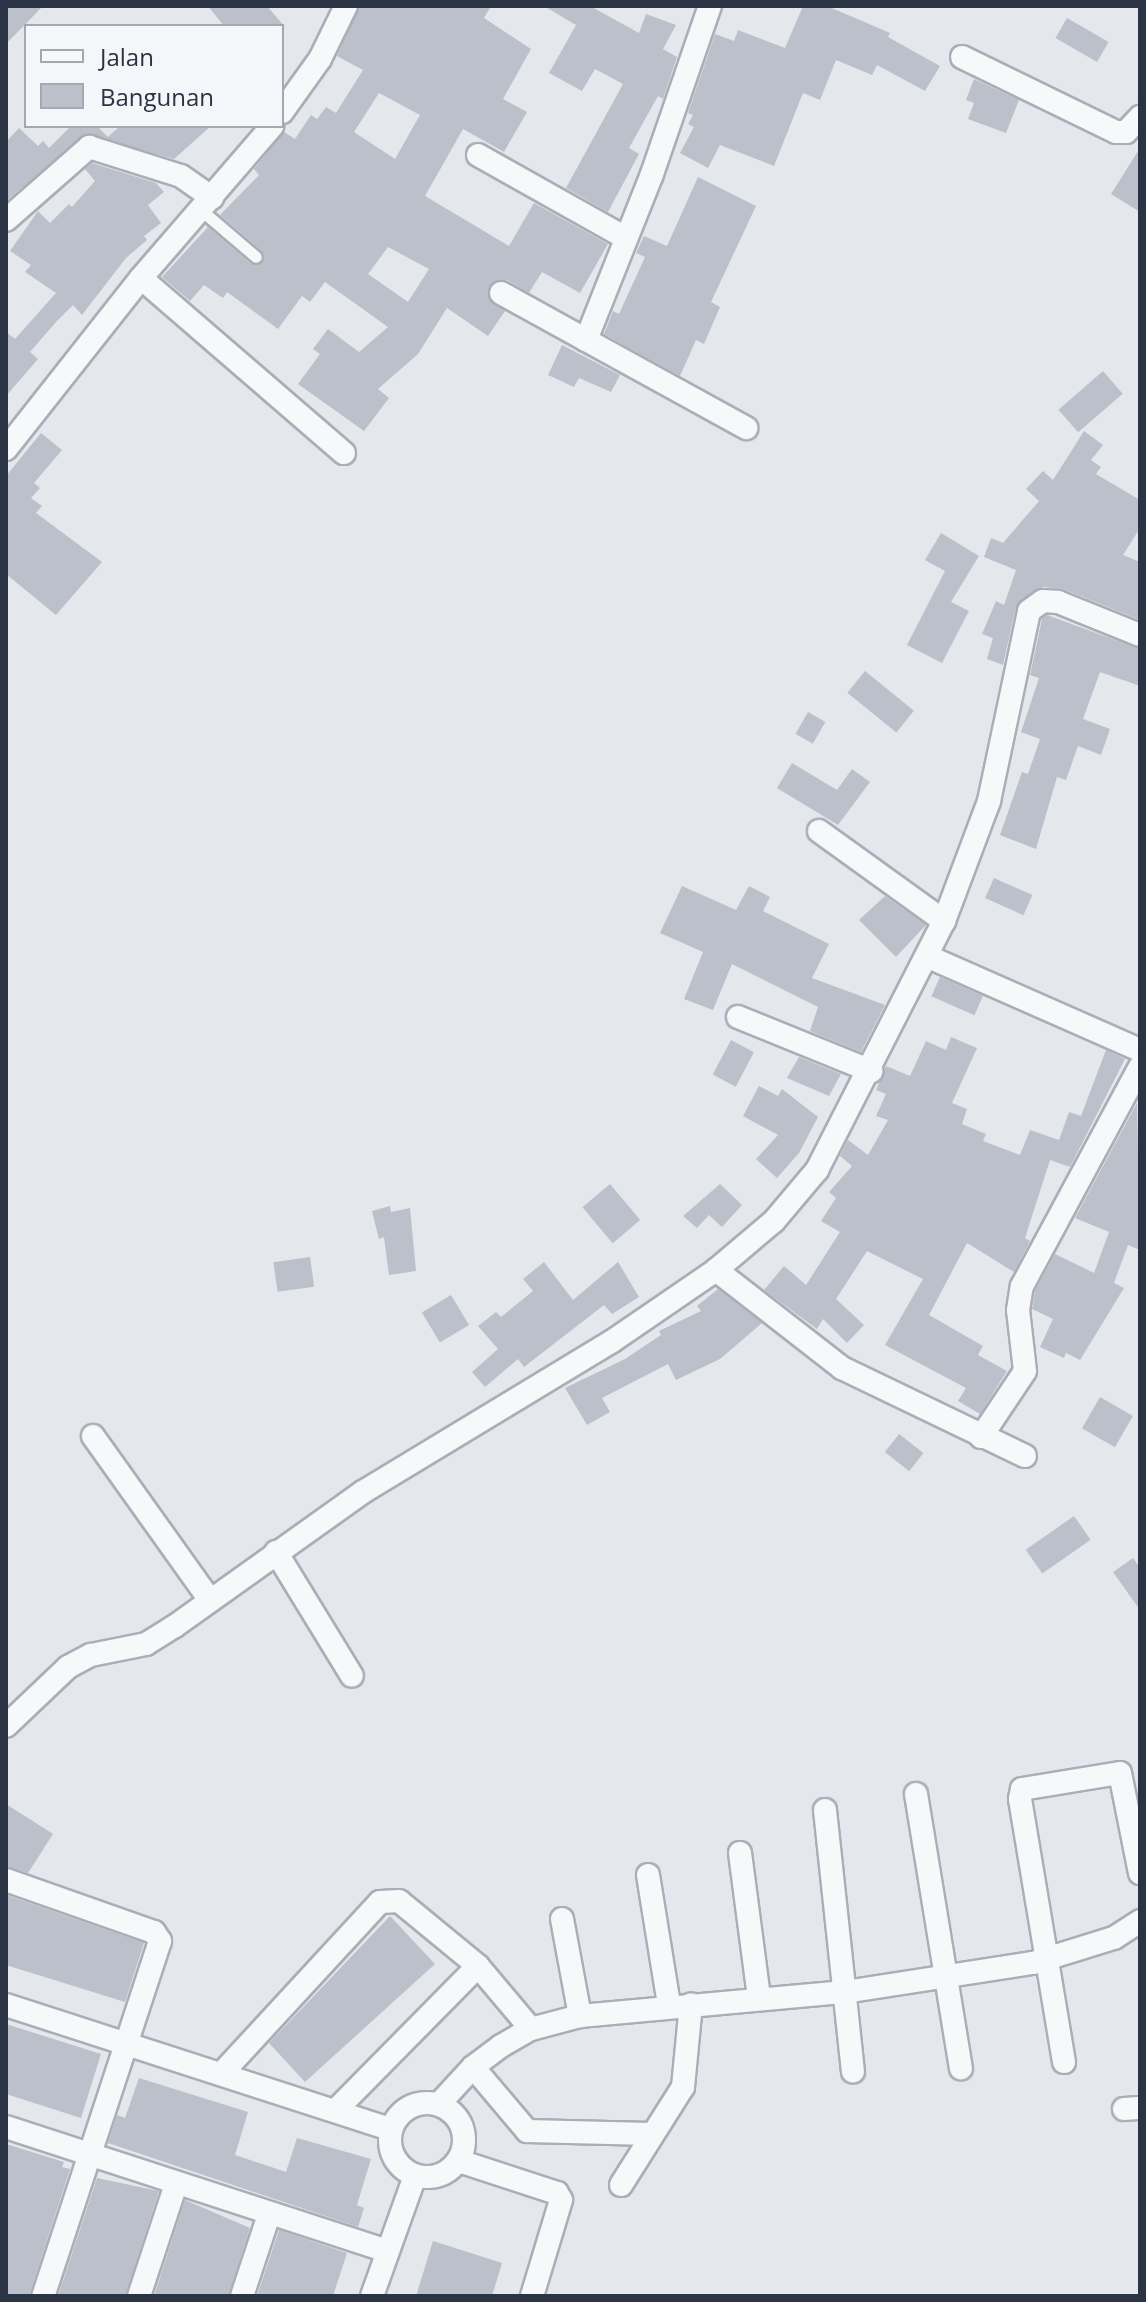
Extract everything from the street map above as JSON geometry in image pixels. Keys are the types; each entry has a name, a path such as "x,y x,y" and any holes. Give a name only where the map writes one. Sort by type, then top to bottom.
{"street":[{"path":"284,109 320,59 346,6"},
{"path":"586,340 624,237 652,174 710,6"},
{"path":"962,57 1116,132 1126,132 1140,117"},
{"path":"6,449 141,278 270,128"},
{"path":"6,220 89,147 181,176 207,204"},
{"path":"478,155 624,237"},
{"path":"141,278 344,453"},
{"path":"501,293 746,428"},
{"path":"12,1719 68,1667 91,1655 146,1644 363,1492 529,1396 716,1270 796,1199 871,1071 944,921 989,801 1029,611 1043,601 1058,602 1140,635"},
{"path":"819,831 944,921"},
{"path":"929,957 1140,1050"},
{"path":"738,1017 871,1071"},
{"path":"981,1437 1025,1371 1018,1310 1022,1286 1140,1067"},
{"path":"716,1270 842,1368 1025,1456"},
{"path":"93,1436 210,1600"},
{"path":"276,1552 352,1676"},
{"path":"1064,2062 1020,1799 1026,1786 1123,1775 1140,1873"},
{"path":"916,1794 961,2068"},
{"path":"825,1810 853,2072"},
{"path":"740,1853 759,1997"},
{"path":"621,2185 683,2087 680,2005 648,1875"},
{"path":"6,1880 158,1936 160,1946 43,2296"},
{"path":"223,2072 273,2013 385,1899 399,1901 478,1966 531,2029"},
{"path":"562,1919 580,2016"},
{"path":"439,2104 473,2067 531,2029 580,2016 759,1997 845,1992 947,1977 1045,1960 1114,1938 1140,1921"},
{"path":"336,2110 478,1966"},
{"path":"6,2005 126,2045 223,2072 390,2129"},
{"path":"473,2067 527,2131 651,2134"},
{"path":"421,2103 439,2104 455,2115 463,2129 459,2161 445,2174 415,2176 395,2163 388,2147 390,2129 401,2111 421,2103"},
{"path":"6,2127 387,2251"},
{"path":"459,2161 557,2193 561,2200 532,2296"},
{"path":"372,2296 415,2176"},
{"path":"139,2296 176,2184"},
{"path":"242,2296 269,2215"}],"lane":[{"path":"207,204 256,257"}],"building":[{"path":"6,6 43,6 24,24 6,44"},
{"path":"208,6 267,6 282,24 222,24"},
{"path":"360,6 491,6 484,18 531,49 503,99 527,112 504,152 463,129 425,196 509,246 534,203 608,244 580,293 542,272 529,293 507,280 493,282 489,300 505,311 488,336 447,308 418,354 378,389 389,398 364,431 298,384 320,354 313,349 328,329 359,352 388,327 325,282 310,302 302,296 278,329 227,292 223,298 204,285 190,301 162,277 208,227 251,264 263,262 262,251 220,215 259,175 254,169 284,132 295,139 311,115 317,119 326,107 336,113 363,70 337,56","holes":["379,93 420,115 395,159 354,132","388,247 429,269 408,302 368,274"]},
{"path":"544,6 590,6 639,33 646,14 676,25 663,49 677,57 663,99 658,96 629,148 639,154 608,212 566,188 623,84 595,69 582,91 549,73 576,25"},
{"path":"803,6 827,6 890,33 888,37 940,66 925,91 877,65 872,75 836,60 820,100 803,93 774,166 720,145 708,168 680,153 694,127 688,124 693,115 688,113 715,34 734,41 738,30 785,48"},
{"path":"1067,18 1109,42 1097,62 1056,38"},
{"path":"974,79 1019,100 1006,133 968,119 974,103 966,100"},
{"path":"19,128 38,146 43,141 49,148 69,128 99,128 108,137 118,128 209,128 174,159 85,134 6,201 6,142"},
{"path":"1140,148 1140,212 1111,194"},
{"path":"92,163 156,183 164,192 148,205 161,223 144,236 147,240 126,258 82,315 73,305 56,322 30,352 38,359 6,396 6,332 15,339 56,293 25,272 31,265 10,251 38,211 50,223 69,204 72,207 95,181 85,169"},
{"path":"698,177 756,206 711,302 720,307 704,344 696,340 680,376 604,334 613,311 619,314 645,257 636,253 644,236 667,246"},
{"path":"562,345 620,375 611,392 579,378 574,387 548,375"},
{"path":"1103,371 1123,394 1078,432 1058,410"},
{"path":"1084,431 1103,445 1091,460 1101,467 1096,474 1140,500 1140,528 1123,555 1140,562 1140,620 1063,589 1043,587 1016,607 1003,665 987,659 993,638 982,634 996,601 1004,605 1016,570 984,557 991,538 1003,543 1039,501 1026,489 1043,471 1053,480"},
{"path":"41,433 62,450 34,483 40,488 31,498 42,506 36,513 102,562 56,615 6,574 6,476"},
{"path":"941,533 979,556 951,602 969,611 942,663 907,645 945,571 925,560"},
{"path":"1047,615 1140,649 1140,686 1100,672 1083,719 1110,729 1101,755 1078,746 1066,780 1057,777 1036,849 1000,835 1022,772 1028,774 1040,739 1021,732 1039,678 1030,675 1042,619"},
{"path":"865,671 914,711 896,732 847,693"},
{"path":"808,712 825,722 813,744 796,734"},
{"path":"792,763 837,790 852,769 870,782 838,825 777,788"},
{"path":"994,878 1032,895 1023,915 985,898"},
{"path":"682,886 736,910 749,886 770,897 763,911 829,944 812,978 885,1005 861,1052 810,1031 818,1007 732,964 713,1010 684,999 703,952 660,933"},
{"path":"885,896 926,925 896,957 859,920"},
{"path":"940,977 983,996 974,1015 931,996"},
{"path":"951,1037 977,1048 952,1103 967,1109 962,1124 986,1134 983,1141 1020,1155 1030,1130 1059,1140 1069,1112 1081,1116 1106,1050 1125,1059 1070,1167 1050,1160 1025,1238 1030,1241 1014,1272 967,1243 929,1315 983,1346 978,1355 1007,1371 980,1414 958,1401 966,1388 885,1345 923,1279 867,1251 836,1299 864,1325 847,1343 823,1319 817,1329 764,1290 784,1266 806,1285 840,1232 821,1221 836,1198 829,1192 852,1166 840,1156 848,1140 868,1155 888,1120 876,1116 886,1094 876,1090 886,1066 910,1076 926,1041 946,1050"},
{"path":"731,1040 754,1052 736,1087 713,1074"},
{"path":"799,1057 841,1074 829,1096 787,1078"},
{"path":"759,1086 778,1096 782,1089 818,1117 799,1153 777,1178 756,1159 778,1135 743,1116"},
{"path":"1137,1103 1140,1250 1128,1245 1114,1283 1124,1288 1080,1360 1066,1353 1064,1358 1040,1347 1053,1319 1032,1309 1035,1291 1055,1254 1094,1273 1109,1232 1075,1218"},
{"path":"610,1184 640,1220 613,1243 582,1207"},
{"path":"720,1184 742,1205 722,1227 709,1215 697,1228 683,1216"},
{"path":"390,1206 391,1212 410,1208 416,1271 389,1275 384,1237 379,1239 372,1211"},
{"path":"310,1257 314,1287 278,1292 273,1262"},
{"path":"544,1262 573,1300 618,1262 639,1297 612,1314 604,1305 524,1367 518,1359 485,1387 472,1372 498,1349 478,1326 496,1312 501,1317 533,1291 523,1279"},
{"path":"718,1289 762,1323 720,1359 676,1380 668,1364 602,1398 610,1412 587,1425 565,1388 625,1359 661,1335 659,1331 701,1311 697,1306"},
{"path":"451,1295 469,1325 440,1343 422,1313"},
{"path":"1100,1397 1133,1416 1115,1447 1082,1428"},
{"path":"899,1434 923,1453 909,1471 885,1452"},
{"path":"1074,1516 1091,1540 1042,1574 1026,1550"},
{"path":"1133,1558 1140,1568 1140,1610 1113,1572"},
{"path":"6,1804 53,1834 28,1873 6,1866"},
{"path":"6,1895 144,1943 125,2002 6,1965"},
{"path":"390,1916 435,1964 305,2082 269,2043"},
{"path":"6,2024 101,2054 81,2118 6,2094"},
{"path":"139,2078 248,2112 235,2155 286,2172 297,2138 371,2159 357,2205 364,2208 358,2227 108,2143 117,2115 125,2118"},
{"path":"6,2144 64,2162 62,2167 70,2169 29,2296 6,2296"},
{"path":"97,2178 159,2191 125,2296 58,2296"},
{"path":"185,2200 250,2228 228,2296 154,2296"},
{"path":"279,2230 347,2253 333,2296 257,2296"},
{"path":"433,2241 502,2263 492,2296 416,2296"}]}
